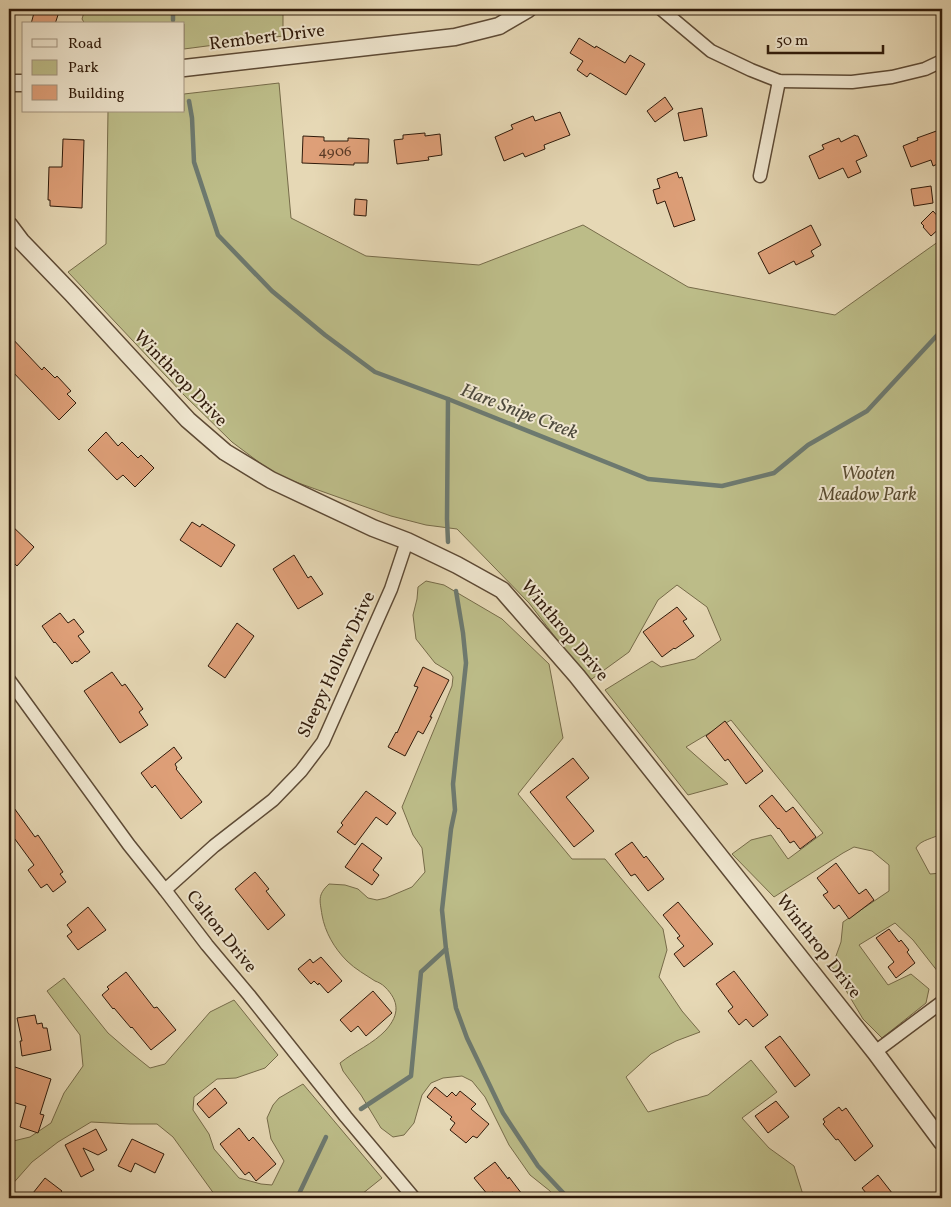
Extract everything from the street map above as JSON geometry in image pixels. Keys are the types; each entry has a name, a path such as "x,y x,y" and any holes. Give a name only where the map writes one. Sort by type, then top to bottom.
{"street":[{"name":"Rembert Drive","path":"185,68 455,37 499,26 528,9"},
{"path":"661,9 710,50 750,70 779,81 852,82 892,77 926,69 942,61"},
{"path":"760,176 779,81"},
{"path":"9,83 22,83"},
{"name":"Winthrop Drive","path":"9,225 21,241 188,420 225,452 271,480 373,528 407,541 502,590 576,676 875,1052 942,1142"},
{"name":"Sleepy Hollow Drive","path":"165,890 214,846 273,800 301,771 323,742 391,589 407,541"},
{"name":"Calton Drive","path":"9,680 129,845 207,946 414,1198"},
{"path":"875,1052 942,1002"}],"green space":[{"path":"85,9 283,9 283,36 185,49 185,22 84,22 82,19"},
{"name":"Wooten Meadow Park","path":"279,83 291,218 366,256 479,265 583,225 688,287 835,315 942,239 942,833 921,843 916,848 930,874 942,873 942,977 913,940 895,923 859,945 888,985 911,974 929,989 926,1003 882,1038 863,1019 832,967 841,942 843,922 889,891 889,865 872,851 854,847 774,897 732,854 751,840 771,835 788,859 823,833 731,720 686,747 728,784 688,795 605,690 652,661 661,667 695,659 721,640 707,607 677,585 658,600 629,652 589,681 529,603 457,529 426,525 391,516 276,475 232,442 183,394 68,272 106,244 108,112 185,112 185,94"},
{"path":"426,581 444,585 502,619 549,664 563,738 518,794 572,859 605,859 663,929 667,950 659,977 682,1011 700,1032 676,1041 651,1054 626,1077 648,1112 708,1095 751,1060 777,1092 742,1118 769,1148 794,1166 804,1198 554,1198 550,1191 530,1175 509,1145 485,1097 472,1081 462,1076 443,1078 431,1083 422,1095 414,1123 404,1135 393,1137 381,1128 361,1095 343,1071 340,1063 386,1030 394,1018 396,1008 390,992 350,964 334,945 323,921 320,898 329,884 345,885 358,889 368,898 377,900 386,898 412,887 425,872 422,848 413,835 402,807 452,686 453,677 450,672 435,663 416,639 413,615 418,587"},
{"path":"64,978 108,1033 150,1068 165,1064 210,1012 234,1000 278,1055 265,1068 236,1078 217,1079 194,1097 193,1110 209,1134 214,1149 239,1178 272,1185 284,1161 271,1139 267,1118 273,1105 279,1098 303,1084 382,1178 357,1198 217,1198 173,1137 157,1124 91,1122 58,1142 32,1162 9,1188 9,1142 30,1137 51,1123 64,1093 83,1066 80,1035 47,991"}],"building":[{"path":"35,9 60,9 56,22 32,22"},
{"path":"579,38 625,63 630,55 645,64 626,95 590,73 587,77 577,70 583,61 570,53"},
{"path":"665,97 673,109 655,122 647,111"},
{"path":"702,108 707,136 684,141 678,113"},
{"path":"560,112 570,135 544,145 545,149 525,157 523,153 504,161 495,137 513,129 511,125 533,116 535,121"},
{"path":"942,129 942,162 933,166 931,160 911,167 903,146 918,140 917,138"},
{"path":"425,133 425,136 440,134 442,155 428,157 429,160 397,164 394,140 403,139 403,135"},
{"path":"855,135 858,136 867,156 856,161 861,172 848,178 843,168 819,179 809,156 824,149 822,145 839,138 841,142"},
{"path":"303,136 324,137 324,141 348,141 348,138 369,139 368,163 354,163 354,165 302,163"},
{"path":"63,139 84,140 82,208 50,206 50,200 48,200 49,167 62,167"},
{"path":"677,172 679,178 682,177 695,220 674,227 665,201 657,204 653,190 660,188 657,179"},
{"path":"931,186 933,203 914,206 911,189"},
{"path":"355,199 367,200 366,216 354,215"},
{"path":"933,211 942,221 942,226 931,236 921,223"},
{"path":"811,225 821,245 811,251 814,256 796,265 794,261 769,274 758,253"},
{"path":"9,335 42,370 44,367 55,378 57,376 71,391 67,394 76,403 59,420 9,368"},
{"path":"106,432 118,446 122,442 138,458 141,455 154,468 135,487 123,475 117,480 88,450"},
{"path":"192,522 200,527 202,524 235,545 221,567 180,540"},
{"path":"9,523 34,547 17,566 9,558"},
{"path":"294,555 308,578 311,576 323,594 298,609 273,569"},
{"path":"677,607 687,619 683,621 694,636 662,657 643,632"},
{"path":"60,613 68,623 74,619 84,632 78,636 90,652 72,664 42,626"},
{"path":"237,623 254,636 225,678 208,666"},
{"path":"423,667 449,680 423,734 418,731 405,756 388,747 397,733 418,687 414,686"},
{"path":"112,672 122,686 125,684 143,709 139,712 148,725 120,743 84,691"},
{"path":"725,721 763,771 746,784 728,759 725,761 706,736"},
{"path":"174,747 182,758 175,764 176,769 202,802 181,819 155,785 152,788 141,773"},
{"path":"573,758 589,778 566,797 594,831 574,847 530,792"},
{"path":"366,791 396,813 387,825 376,817 355,845 337,832 343,825 341,823"},
{"path":"772,795 786,812 793,807 816,837 800,849 794,841 790,843 759,806"},
{"path":"9,801 35,837 38,835 63,872 60,874 66,882 53,892 47,884 41,888 28,870 34,865 9,831"},
{"path":"632,842 664,879 648,891 635,874 631,876 615,854"},
{"path":"362,843 382,858 373,870 379,875 372,885 345,867"},
{"path":"836,863 859,894 866,889 874,900 849,919 839,905 834,909 823,895 828,892 817,878"},
{"path":"255,872 269,889 266,891 285,915 268,930 235,889"},
{"path":"678,902 713,944 684,967 674,954 684,946 677,938 680,936 663,915"},
{"path":"88,907 106,930 78,950 67,936 72,932 67,925"},
{"path":"889,929 899,942 901,940 909,950 907,952 915,963 896,978 888,967 894,962 876,938"},
{"path":"321,957 342,981 328,993 319,983 318,985 314,981 311,984 298,969 310,959 313,963"},
{"path":"734,971 768,1015 753,1027 746,1019 739,1025 728,1011 733,1007 716,984"},
{"path":"126,972 154,1008 157,1007 176,1030 151,1050 102,995 109,989 107,987"},
{"path":"373,991 392,1013 366,1036 358,1026 351,1032 340,1020"},
{"path":"35,1015 37,1024 42,1023 43,1028 47,1028 51,1050 22,1056 20,1041 22,1041 17,1018"},
{"path":"780,1036 810,1075 795,1087 765,1047"},
{"path":"9,1065 51,1079 40,1114 44,1115 38,1133 20,1127 26,1106 9,1101"},
{"path":"435,1087 447,1097 452,1092 456,1096 460,1091 476,1104 471,1109 489,1124 477,1138 473,1136 466,1143 450,1130 455,1123 450,1119 452,1117 427,1097"},
{"path":"215,1088 227,1103 209,1118 197,1104"},
{"path":"776,1101 789,1117 768,1133 755,1116"},
{"path":"839,1107 842,1111 846,1108 873,1146 855,1161 838,1139 836,1140 823,1124 825,1122 823,1119"},
{"path":"239,1128 249,1141 253,1137 276,1164 256,1181 249,1172 245,1175 220,1144"},
{"path":"96,1129 107,1150 98,1155 83,1148 94,1170 81,1177 65,1145"},
{"path":"132,1139 164,1154 155,1173 135,1163 131,1172 118,1166"},
{"path":"495,1162 525,1198 497,1198 493,1192 488,1195 474,1178"},
{"path":"878,1175 896,1198 870,1198 862,1188"},
{"path":"45,1178 62,1191 56,1198 29,1198"}],"waterway":[{"name":"Hare Snipe Creek","path":"173,9 173,20"},
{"name":"Hare Snipe Creek","path":"189,101 192,118 194,162 218,235 272,291 325,335 375,372 448,399 648,479 722,486 774,473 808,445 867,411 942,330"},
{"path":"448,399 448,542"},
{"path":"456,591 466,663 453,784 455,810 451,829 442,910 446,949 456,1008 467,1038 503,1113 538,1166 568,1198"},
{"path":"361,1109 411,1076 421,972 446,949"},
{"path":"297,1198 326,1137"}]}
